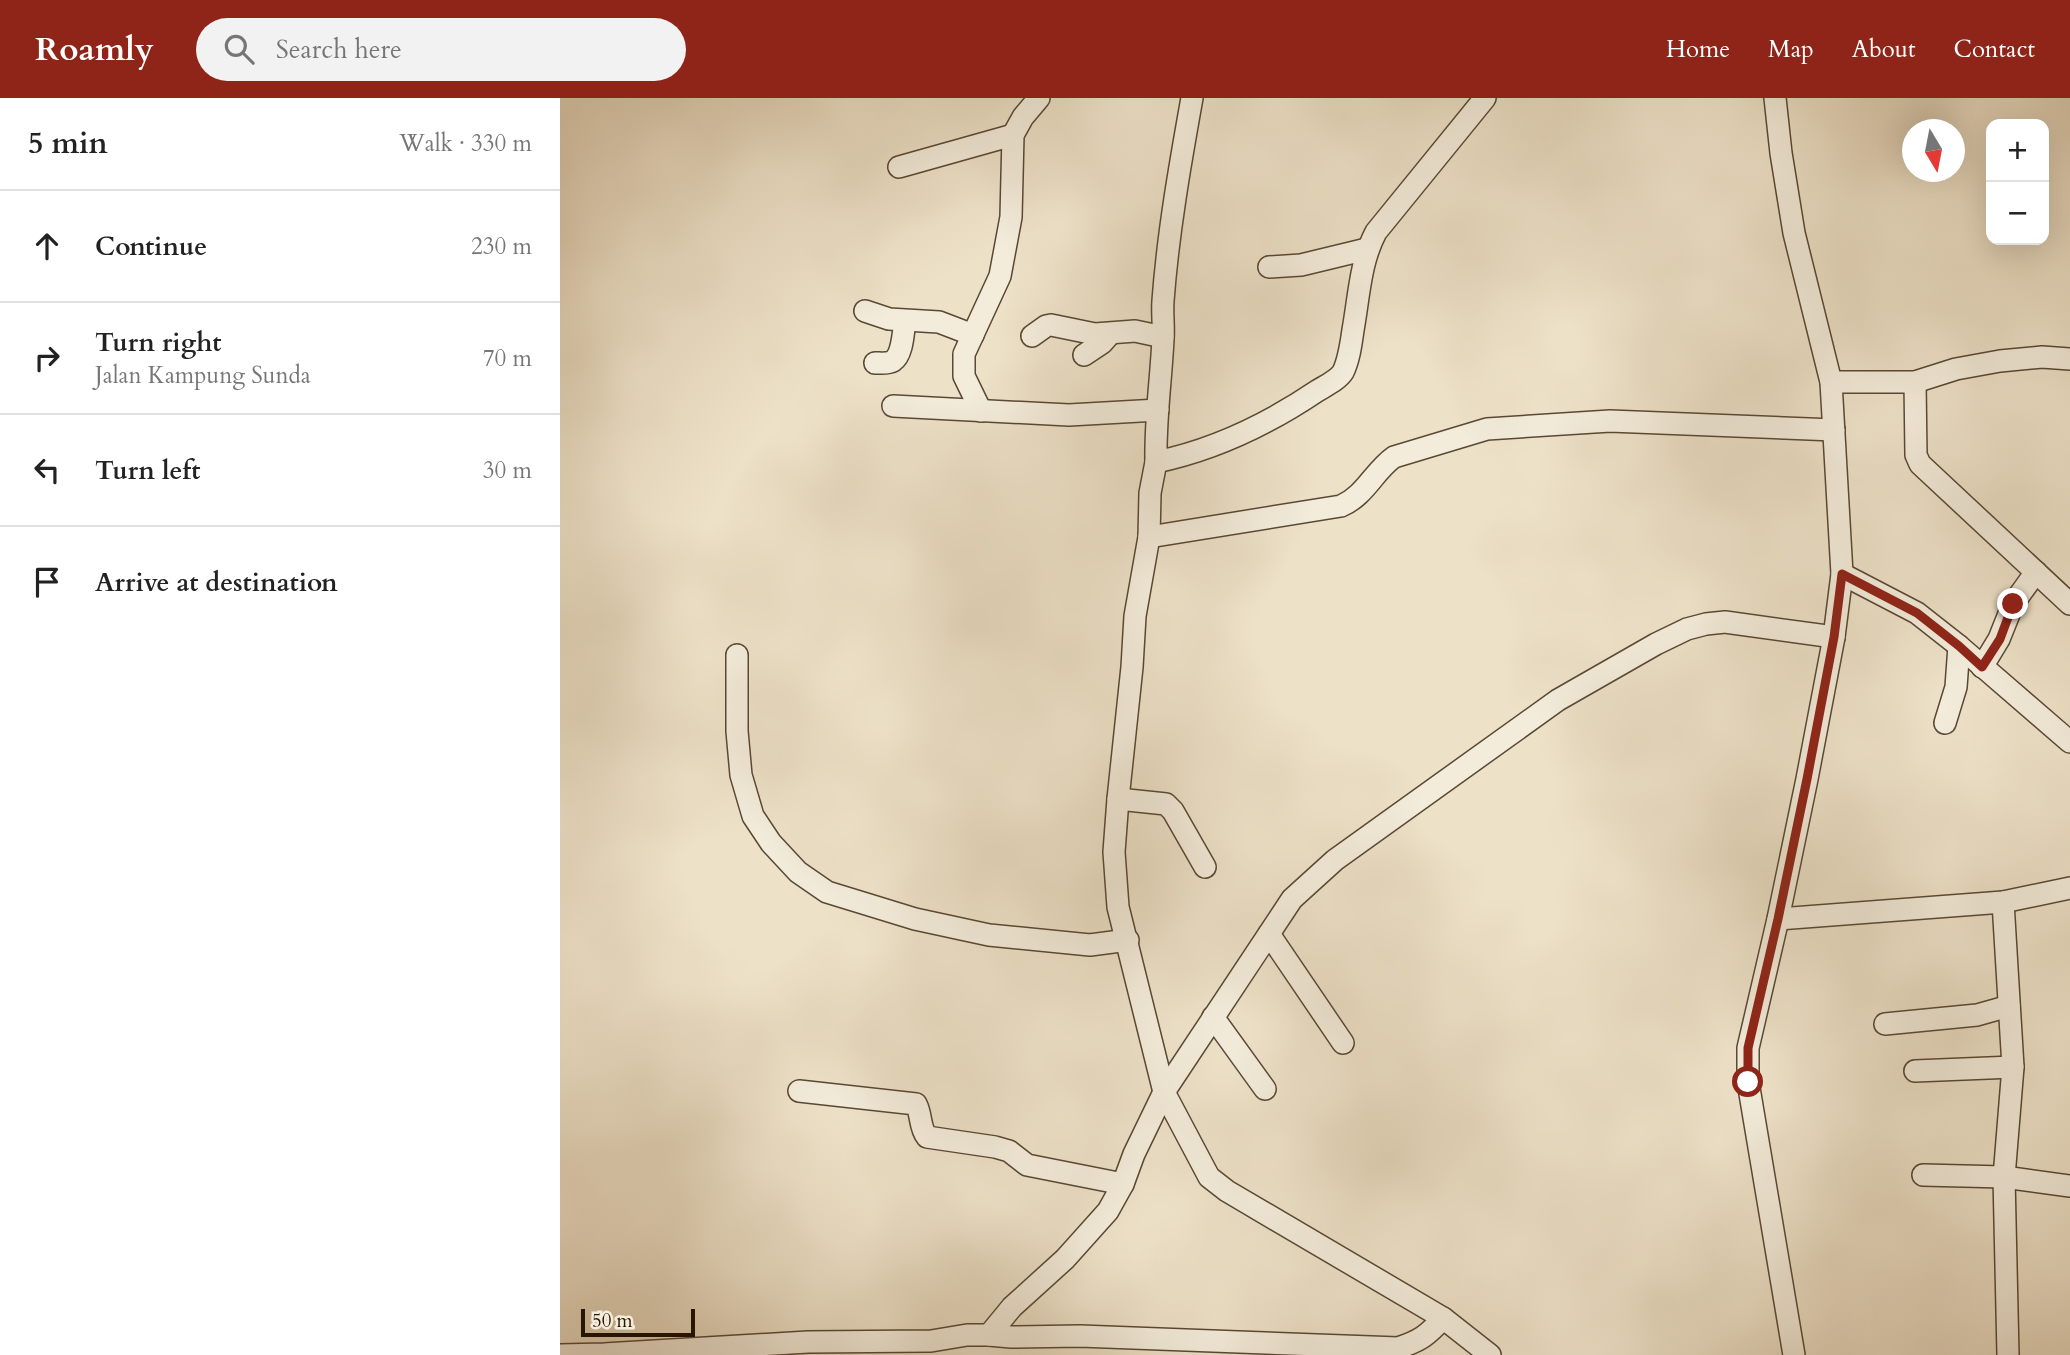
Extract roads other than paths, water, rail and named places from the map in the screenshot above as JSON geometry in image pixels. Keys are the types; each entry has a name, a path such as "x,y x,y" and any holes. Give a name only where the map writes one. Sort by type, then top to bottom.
{"street":[{"path":"981,411 964,376 964,354 993,293 1003,261 1011,217 1013,135 1023,117 1039,98"},
{"path":"1192,98 1166,268 1155,430 1156,462 1150,493 1149,537 1135,616 1114,852 1118,907 1164,1092 1209,1178 1443,1318 1490,1355"},
{"path":"1156,462 1184,456 1269,421 1342,373 1350,347 1367,249 1376,232 1485,98"},
{"path":"1775,98 1794,233 1831,382 1842,574 1834,637 1778,919 1748,1048 1750,1095 1794,1355"},
{"path":"899,167 1013,135"},
{"path":"1269,267 1301,265 1367,249"},
{"path":"865,311 889,319 939,322 973,335"},
{"path":"875,363 896,359 905,321"},
{"path":"1032,336 1045,326 1051,325 1095,334 1135,331 1163,337"},
{"path":"1084,355 1110,334"},
{"path":"1831,382 1915,382 1956,369 2000,361 2042,357 2070,359"},
{"path":"1915,382 1916,456 1920,464 2070,604"},
{"path":"894,406 1069,415 1157,410"},
{"path":"1149,537 1341,506 1353,501 1394,457 1487,429 1610,421 1834,430"},
{"path":"1982,667 2000,639 2013,604 2036,572"},
{"path":"1842,574 1917,613 2070,742"},
{"path":"989,1335 1012,1307 1065,1259 1108,1211 1164,1092 1292,899 1335,860 1558,700 1687,629 1725,622 1834,637"},
{"path":"1945,723 1956,687 1959,646"},
{"path":"737,655 737,731 741,775 753,816 771,843 798,872 827,892 915,919 989,935 1090,946 1128,940"},
{"path":"1118,799 1166,804 1173,811 1205,867"},
{"path":"1778,919 2003,902 2070,888"},
{"path":"2003,902 2013,1067 2004,1177 2008,1355"},
{"path":"1269,934 1343,1043"},
{"path":"1885,1024 1977,1015 2009,1006"},
{"path":"1213,1017 1265,1088"},
{"path":"1915,1071 2013,1067"},
{"path":"799,1091 916,1104 920,1110 922,1131 927,1137 995,1147 1009,1151 1027,1165 1123,1184"},
{"path":"1923,1175 2004,1177 2070,1186"},
{"path":"561,1355 604,1355 808,1342 931,1348 967,1335 989,1335 1009,1346 1080,1336 1329,1350 1397,1351 1417,1342 1443,1318"}]}
